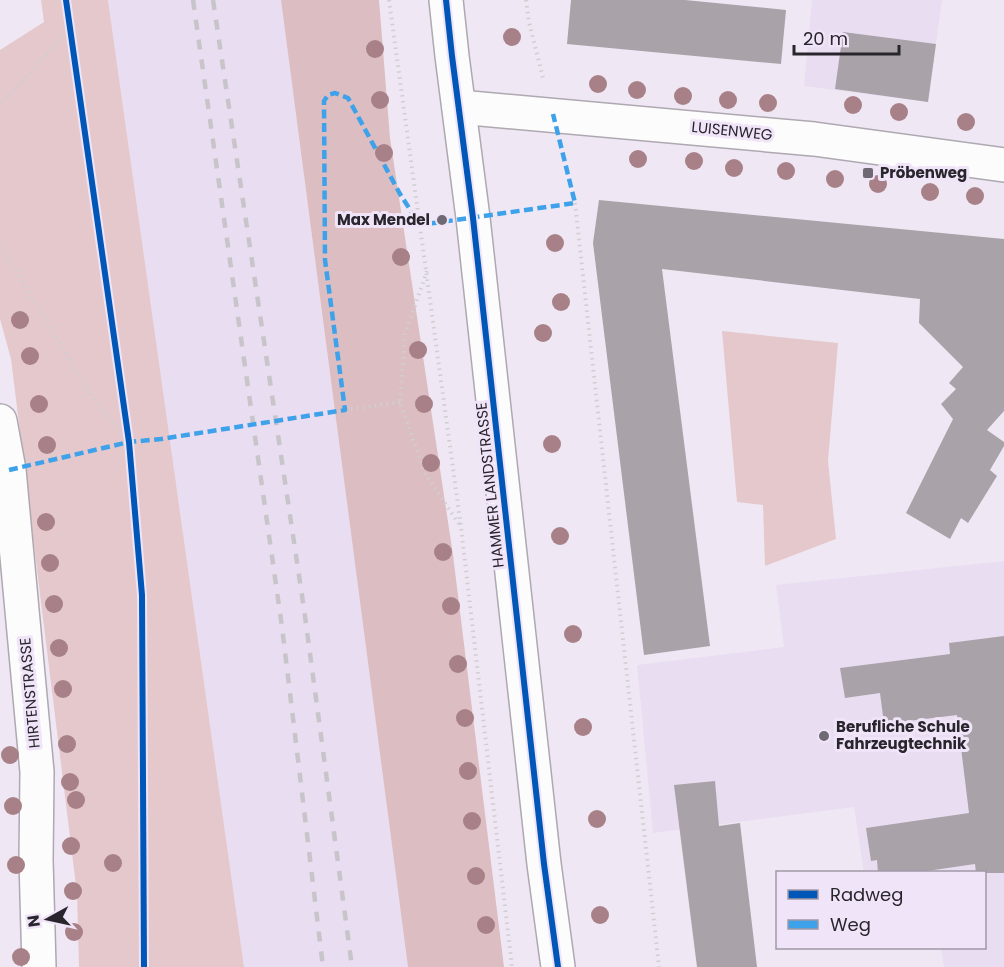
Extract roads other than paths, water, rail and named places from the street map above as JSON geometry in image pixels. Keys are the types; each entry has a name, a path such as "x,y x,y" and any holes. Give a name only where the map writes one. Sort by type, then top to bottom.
{"street":[{"name":"HAMMER LANDSTRASSE","path":"446,0 544,864 558,967"},
{"name":"LUISENWEG","path":"459,106 814,140 1004,165"},
{"name":"HIRTENSTRASSE","path":"0,421 9,470 8,547 37,772 36,860 39,967"}],"railway":[{"path":"193,0 282,627 323,967"},
{"path":"213,0 304,609 352,967"}],"place":[{"name":"Pröbenweg","path":"868,173"},
{"name":"Max Mendel","path":"442,220"},
{"name":"Berufliche Schule Fahrzeugtechnik","path":"824,736"}]}
